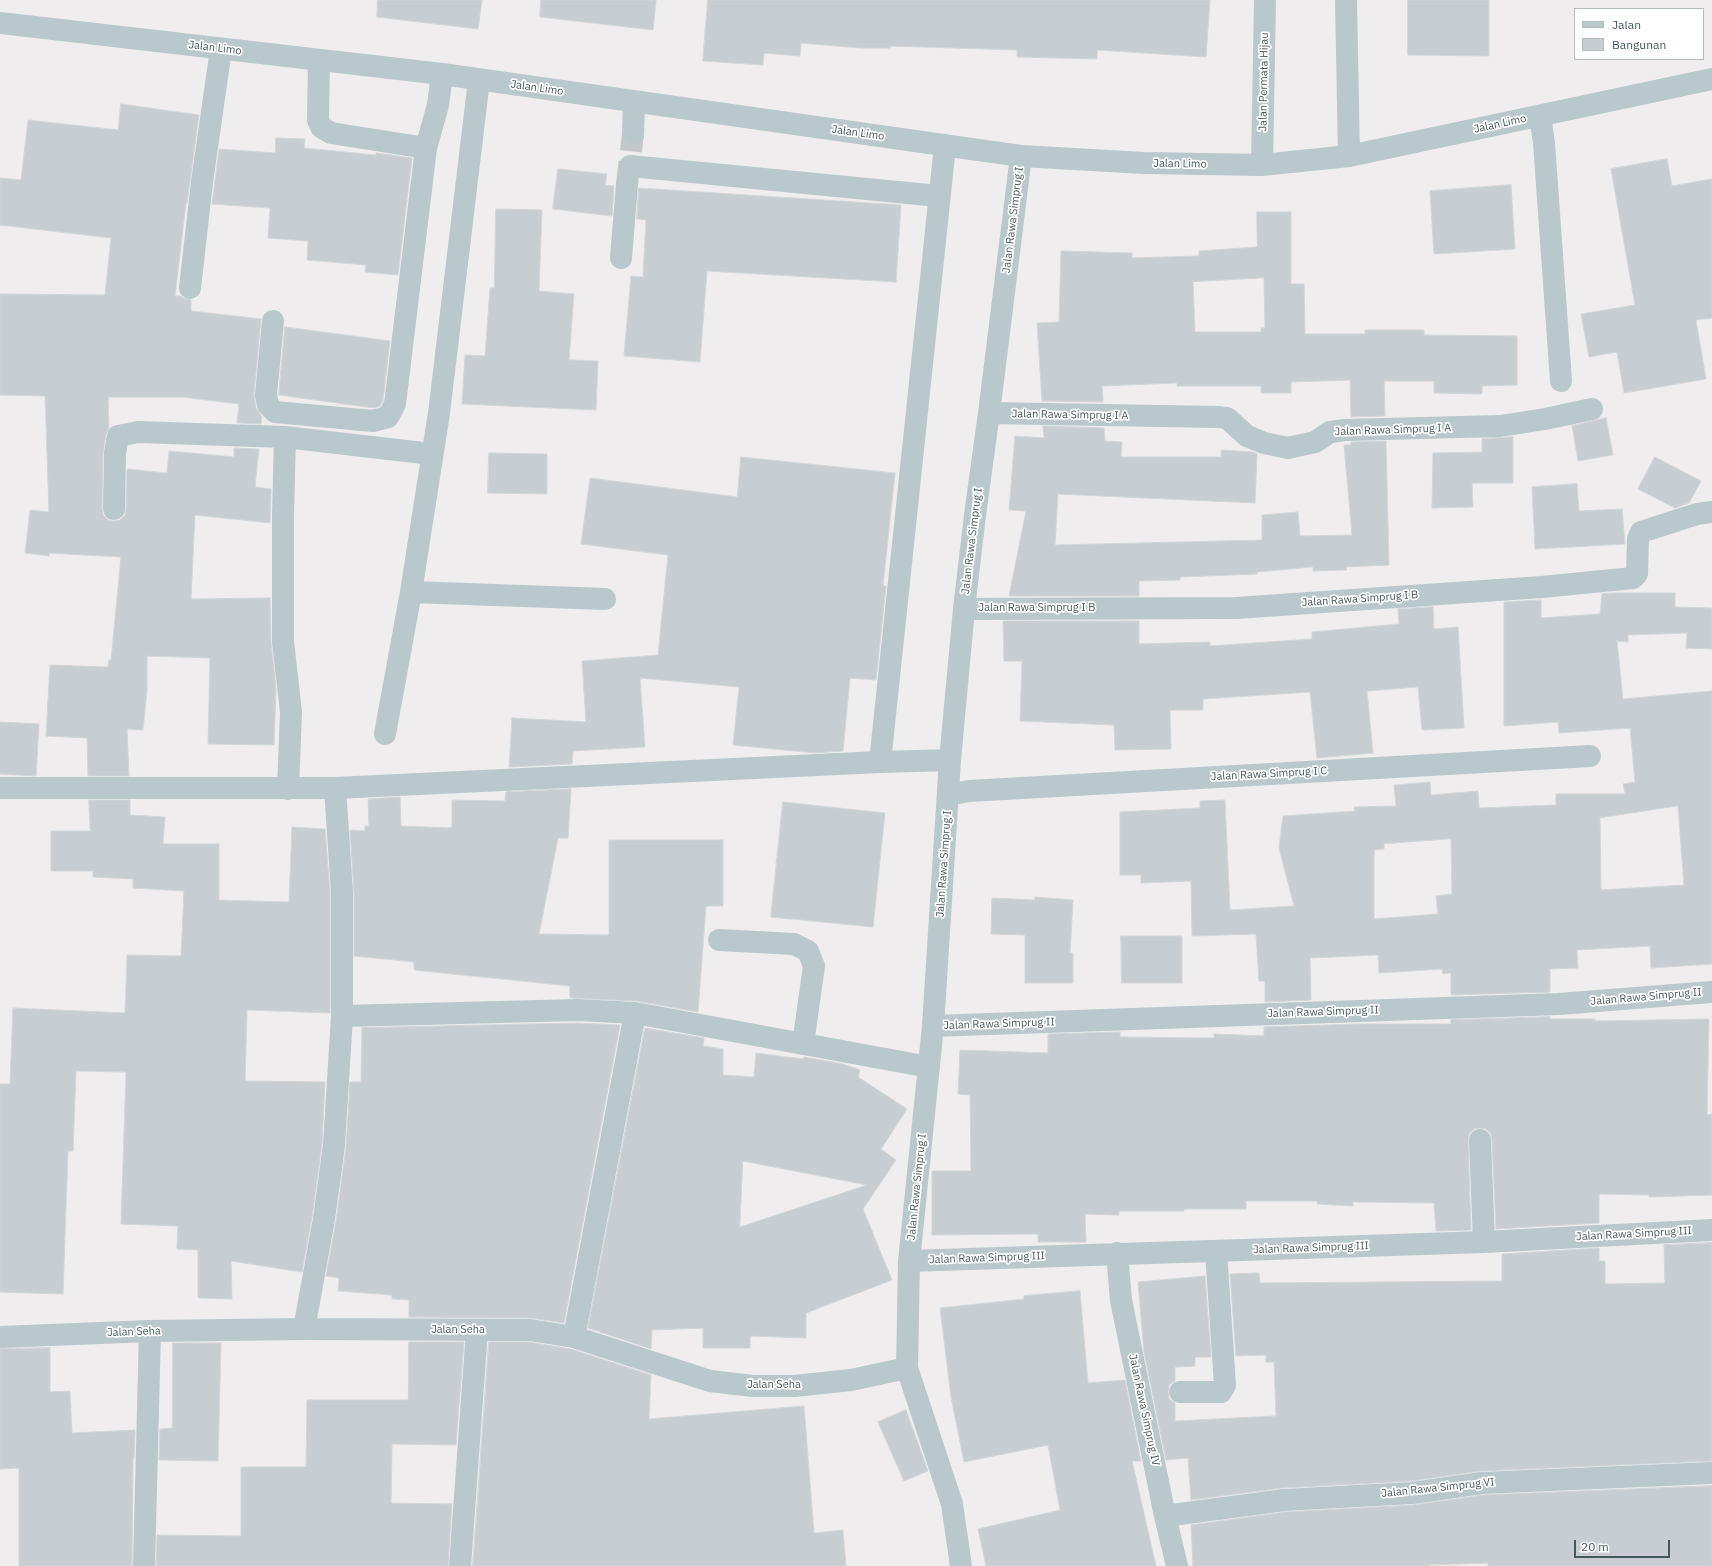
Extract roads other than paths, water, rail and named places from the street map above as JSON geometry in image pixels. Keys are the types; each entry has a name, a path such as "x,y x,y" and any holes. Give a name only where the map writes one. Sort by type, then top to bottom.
{"street":[{"name":"Jalan Permata Hijau","path":"1262,165 1265,0"},
{"path":"1346,0 1349,156"},
{"name":"Jalan Limo","path":"0,23 442,74 1021,156 1144,163 1262,165 1349,156 1712,79"},
{"path":"190,288 202,182 221,49"},
{"path":"319,60 318,120 321,127 331,133 426,148"},
{"path":"273,321 266,395 268,405 275,412 373,421 388,416 395,404 426,148 438,105 442,74"},
{"path":"384,734 411,592 432,454 480,80"},
{"path":"633,134 634,102"},
{"path":"1540,116 1544,142 1561,381"},
{"path":"880,762 945,146"},
{"name":"Jalan Rawa Simprug I","path":"961,1566 952,1504 907,1368 909,1261 933,1026 950,760 964,609 1021,156"},
{"path":"621,258 628,175 939,196"},
{"name":"Jalan Rawa Simprug I A","path":"989,413 1218,416 1227,418 1247,436 1264,443 1288,448 1315,442 1330,432 1345,430 1500,426 1545,419 1592,409"},
{"path":"114,509 115,453 118,436 138,432 285,437 432,454"},
{"path":"285,437 283,515 283,642 291,712 288,788"},
{"name":"Jalan Rawa Simprug I B","path":"964,609 1236,608 1542,587 1633,578 1637,574 1638,539 1641,532 1697,514 1712,512"},
{"path":"411,592 605,599"},
{"name":"Jalan Rawa Simprug I C","path":"948,795 977,790 1590,756"},
{"path":"0,788 335,788 950,760"},
{"path":"304,1329 324,1219 334,1145 342,1016 342,892 335,788"},
{"path":"719,940 794,944 808,951 814,966 803,1044"},
{"name":"Jalan Rawa Simprug II","path":"933,1026 1559,1004 1712,992"},
{"path":"342,1016 578,1010 635,1013 929,1067"},
{"path":"574,1336 635,1013"},
{"path":"1480,1140 1484,1242"},
{"name":"Jalan Rawa Simprug III","path":"909,1261 1484,1242 1712,1230"},
{"path":"1180,1392 1221,1392 1225,1385 1216,1251"},
{"name":"Jalan Rawa Simprug IV","path":"1117,1253 1121,1300 1165,1516 1177,1566"},
{"name":"Jalan Seha","path":"0,1337 150,1331 304,1329 530,1330 574,1336 710,1381 753,1386 794,1386 851,1380 907,1368"},
{"path":"460,1566 477,1330"},
{"path":"144,1566 150,1331"},
{"name":"Jalan Rawa Simprug VI","path":"1165,1516 1284,1500 1412,1493 1482,1483 1712,1473"}],"tunnel":[{"path":"627,184 633,134"}]}
